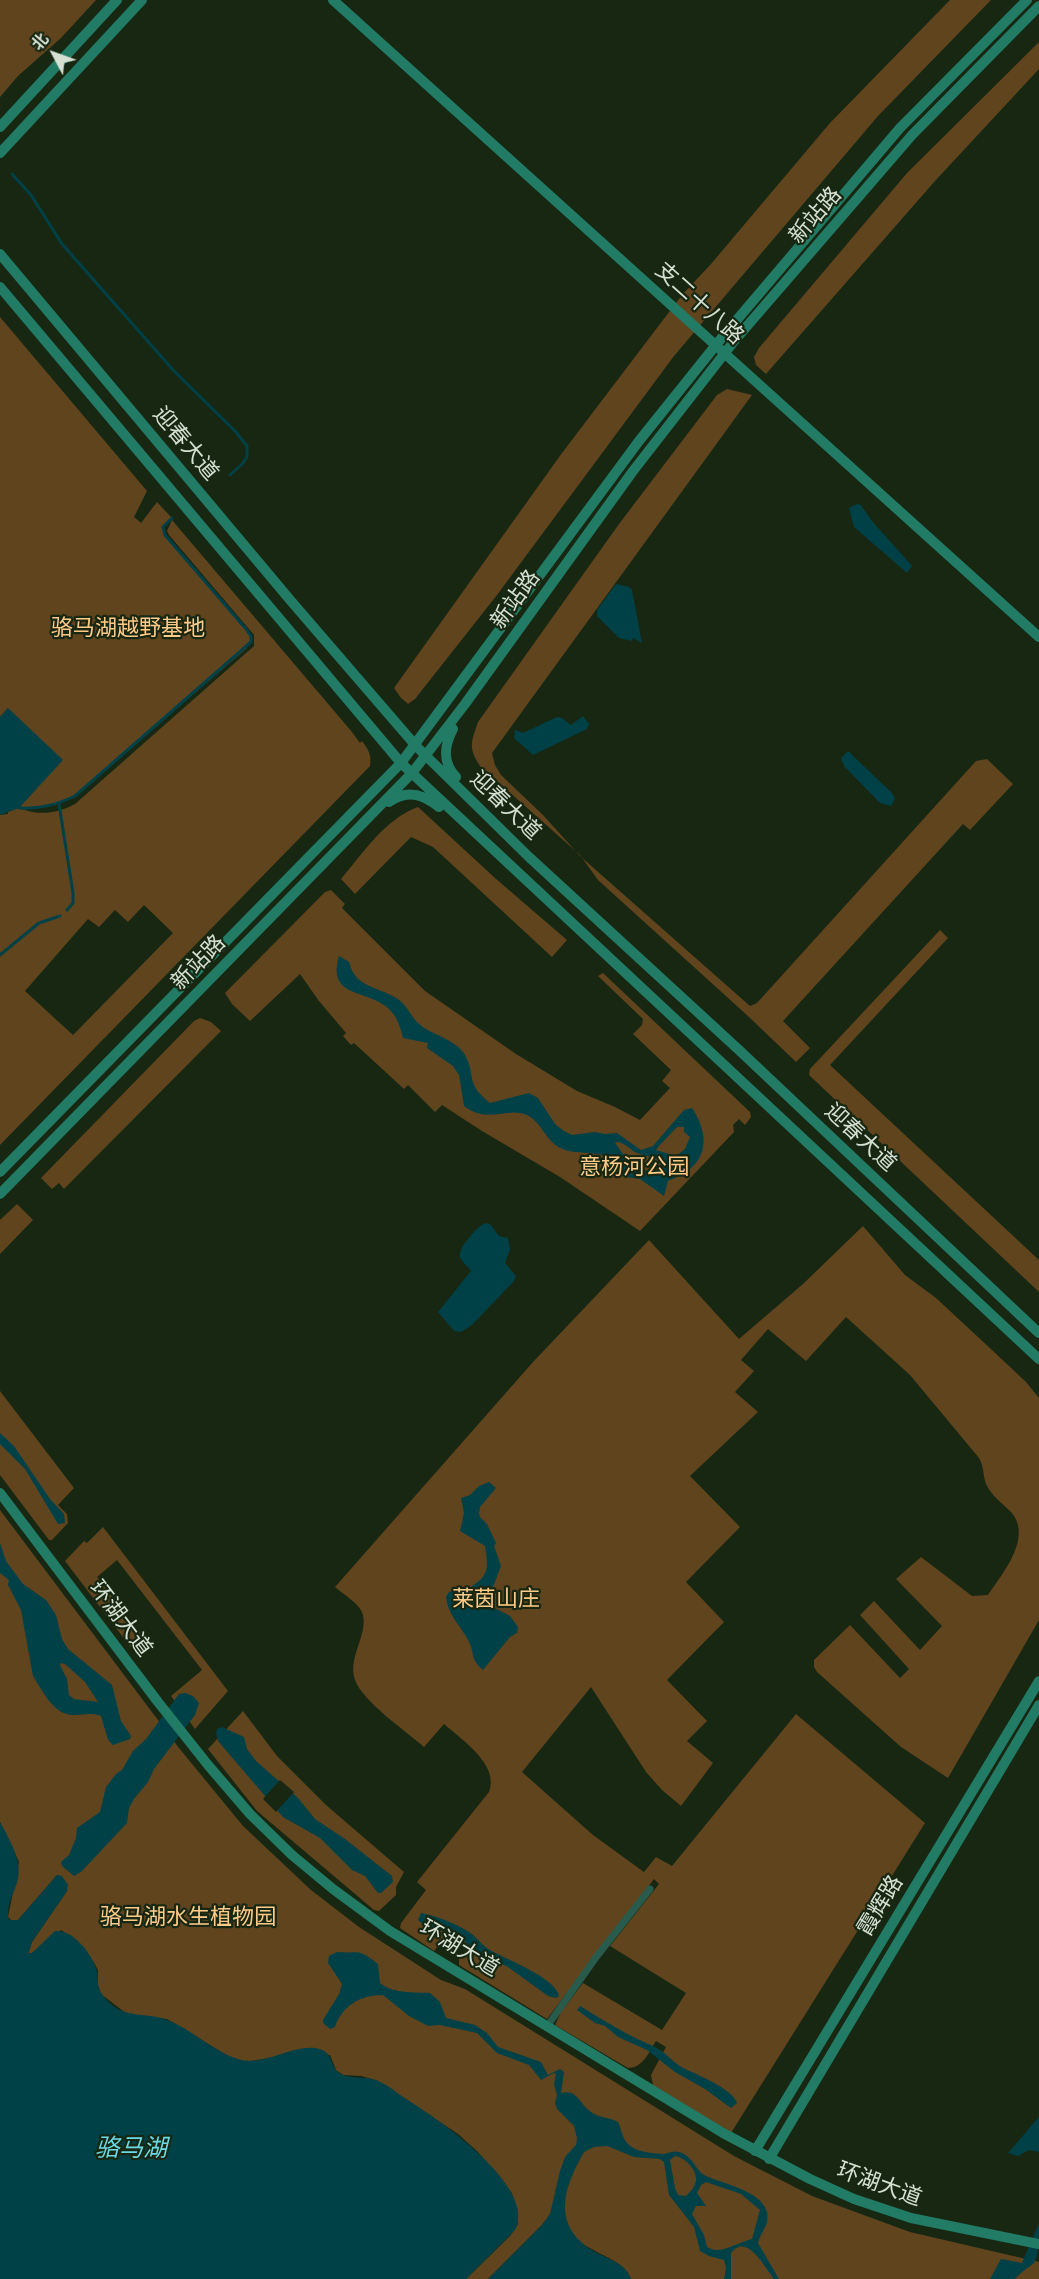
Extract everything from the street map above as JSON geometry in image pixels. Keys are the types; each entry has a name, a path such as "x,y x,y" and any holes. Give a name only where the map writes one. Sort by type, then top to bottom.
{"street":[{"path":"0,127 117,0"},
{"path":"0,153 142,0"},
{"name":"支二十八路","path":"333,0 1039,638"},
{"path":"984,51 1017,0"},
{"name":"新站路","path":"0,1194 412,773 465,704 633,471 725,354 1027,0"},
{"name":"新站路","path":"0,1172 401,763 416,746 639,441 716,345 900,128 984,51 1039,6"},
{"path":"984,51 1039,12"},
{"name":"迎春大道","path":"0,254 298,610 416,746 529,857 740,1050 1039,1333"},
{"name":"迎春大道","path":"0,288 401,763 1039,1359"},
{"path":"465,704 449,736 445,751 445,759 450,771 529,857"},
{"path":"369,817 397,796 407,793 428,798 527,880"},
{"path":"463,821 477,806"},
{"name":"环湖大道","path":"0,1493 158,1702 263,1828 333,1888 390,1930 755,2151 835,2191 911,2218 1039,2244"},
{"name":"霞辉路","path":"755,2151 1039,1681"},
{"name":"霞辉路","path":"769,2159 1039,1704"},
{"path":"548,2025 591,1964 650,1889"}],"green space":[{"path":"0,0 96,0 61,38 18,76 0,97"},
{"path":"950,0 991,0 878,116 674,356 497,595 415,699 408,704 394,688 562,453 682,295 830,123"},
{"path":"1039,42 1039,69 935,181 766,374 756,365 754,357 759,348 907,173"},
{"name":"骆马湖越野基地","path":"0,317 147,491 134,517 141,523 157,502 172,518 163,527 165,535 251,636 251,642 246,649 75,796 54,805 22,809 49,813 75,804 254,646 254,635 169,535 167,531 172,520 360,743 362,741 369,752 370,766 0,1145 0,815 8,814 8,708 0,717","holes":["144,905 173,933 73,1035 25,991 88,919 99,927 115,910 128,922"]},
{"path":"727,389 752,395 492,753 501,775 543,815 575,851 480,766 472,749 478,722 619,524 717,395"},
{"path":"987,759 1013,784 970,830 963,824 783,1021 810,1048 796,1062 598,880 582,858 750,1006 757,1003 976,761"},
{"path":"418,807 567,940 552,957 433,847 411,837 355,894 341,879 385,828 406,812"},
{"name":"意杨河公园","path":"331,890 345,904 342,908 425,991 516,1054 577,1091 640,1120 670,1088 662,1081 671,1070 633,1034 642,1025 643,1019 598,976 603,973 750,1112 751,1117 745,1125 739,1119 733,1125 734,1132 640,1231 560,1177 442,1105 435,1112 408,1085 404,1089 354,1043 351,1045 343,1036 346,1033 300,974 250,1021 232,1004 225,993 325,892"},
{"path":"940,930 948,938 830,1065 1039,1260 1039,1292 809,1075 810,1069"},
{"path":"200,1018 211,1022 221,1031 64,1189 59,1183 52,1189 41,1178 194,1021"},
{"path":"17,1204 33,1220 0,1254 0,1220"},
{"name":"莱茵山庄","path":"863,1226 905,1275 936,1298 1026,1382 1039,1398 1039,1620 948,1778 901,1747 817,1672 814,1660 850,1625 900,1678 909,1669 860,1615 874,1601 920,1650 942,1626 896,1579 921,1557 972,1596 988,1595 1013,1555 1019,1532 1017,1522 1011,1512 988,1488 979,1458 910,1375 846,1317 806,1361 768,1329 741,1360 754,1371 735,1392 758,1412 690,1476 740,1527 686,1582 724,1622 667,1680 707,1721 687,1741 713,1763 681,1806 646,1772 591,1687 522,1772 593,1835 644,1872 656,1857 672,1866 796,1714 925,1823 731,2133 653,2085 651,2075 666,2047 656,2041 642,2062 628,2068 555,2025 561,2012 583,1983 662,2030 686,1993 610,1946 659,1884 654,1879 547,2019 459,1965 459,1958 466,1949 446,1935 434,1951 400,1928 401,1923 426,1890 417,1882 489,1792 491,1782 489,1772 477,1754 444,1724 424,1747 366,1697 355,1680 353,1671 363,1628 362,1612 335,1587 533,1362 649,1240 739,1339 803,1284"},
{"path":"0,1391 74,1488 58,1505 67,1514 68,1523 52,1540 49,1540 0,1475"},
{"name":"骆马湖水生植物园","path":"0,1510 179,1748 243,1826 311,1890 359,1927 441,1980 465,1989 734,2156 812,2196 910,2232 1039,2262 1039,2279 631,2279 619,2264 590,2248 573,2235 567,2225 565,2213 550,2214 542,2225 488,2279 466,2279 510,2236 518,2224 512,2193 478,2152 458,2134 378,2081 361,2076 343,2075 336,2070 330,2055 285,2055 241,2061 228,2056 167,2019 127,2014 101,1994 98,1985 98,1970 93,1961 76,1940 61,1930 28,1954 32,1942 67,1891 57,1875 18,1920 12,1921 8,1917 19,1862 0,1822"},
{"path":"103,1527 228,1691 195,1729 171,1696 202,1670 117,1560 97,1577 152,1648 141,1656 135,1653 65,1561 84,1541 87,1543"},
{"path":"243,1711 277,1756 326,1805 404,1872 396,1887 396,1895 379,1911 374,1910 257,1811 208,1749"}],"water":[{"path":"857,504 861,505 872,521 912,566 907,573 854,527 849,508"},
{"path":"616,584 632,590 642,643 633,638 632,641 619,638 597,616 597,610"},
{"path":"8,708 63,760 19,808 0,815 0,717"},
{"path":"583,716 589,724 587,729 533,755 514,738 515,730 523,733 557,717 571,725"},
{"path":"848,751 891,792 895,798 891,806 880,803 844,766 841,758"},
{"path":"339,956 349,962 352,971 362,982 398,999 419,1024 461,1050 465,1055 477,1090 490,1103 529,1093 538,1098 555,1124 564,1131 572,1135 595,1132 617,1133 641,1150 653,1146 684,1110 692,1108 703,1133 703,1150 699,1158 686,1172 668,1181 664,1196 640,1179 621,1174 602,1155 562,1149 549,1139 535,1121 527,1115 512,1112 489,1115 473,1111 464,1106 459,1075 453,1066 427,1048 428,1043 403,1038 392,1012 376,1000 342,985 337,969","holes":["677,1127 684,1127 684,1132 690,1137 685,1149 676,1156 656,1150","615,1142 624,1144 637,1153 657,1159 664,1163 664,1167 654,1174 642,1168 627,1158"]},
{"path":"485,1223 490,1224 499,1236 508,1238 510,1250 505,1263 516,1276 514,1281 472,1325 461,1332 454,1331 438,1312 471,1271 462,1260 460,1252 469,1238"},
{"path":"0,1433 14,1446 50,1499 64,1514 65,1523 58,1524 25,1469 0,1444"},
{"path":"489,1482 496,1488 480,1507 479,1513 496,1543 494,1546 501,1566 490,1595 489,1605 510,1616 518,1627 517,1633 510,1637 483,1670 474,1659 470,1645 452,1615 446,1597 449,1592 455,1590 473,1598 479,1597 472,1586 485,1574 487,1559 485,1546 460,1531 464,1513 461,1498 470,1495 479,1486"},
{"path":"0,1543 6,1561 23,1584 46,1600 56,1615 62,1639 68,1649 112,1685 121,1721 131,1736 130,1739 113,1745 108,1740 101,1716 65,1714 49,1700 33,1676 21,1610 8,1585 9,1580 0,1573","holes":["65,1664 85,1682 98,1702 74,1699 69,1695 67,1679 60,1665"]},
{"path":"185,1693 193,1696 199,1703 195,1715 134,1799 129,1808 127,1823 81,1872 74,1876 62,1866 61,1862 69,1855 76,1838 77,1828 100,1812 106,1787 122,1770 133,1751 146,1739 179,1694"},
{"path":"222,1727 244,1737 247,1749 256,1761 298,1798 315,1819 392,1876 393,1882 378,1893 365,1876 352,1870 320,1838 283,1817 218,1741 217,1729"},
{"name":"骆马湖","path":"0,1822 14,1849 19,1872 8,1910 9,1920 18,1920 57,1875 62,1876 68,1885 67,1891 32,1942 28,1954 32,1953 55,1931 62,1931 75,1938 86,1949 96,1968 100,1991 109,2002 125,2012 167,2020 219,2051 238,2059 259,2060 303,2048 313,2048 326,2052 341,2074 376,2080 437,2120 480,2154 512,2194 518,2213 515,2230 466,2279 0,2279"},
{"path":"421,1913 448,1921 468,1932 485,1947 549,1982 559,1996 556,1998 548,1996 508,1967 500,1963 489,1962 464,1941 443,1931 426,1927 418,1920"},
{"path":"337,1952 359,1952 366,1955 378,1964 380,1983 385,1987 404,1992 430,1993 440,2002 446,2018 475,2025 487,2033 498,2047 541,2062 548,2075 560,2069 564,2072 561,2093 567,2092 575,2095 594,2114 618,2122 630,2146 648,2152 684,2154 706,2176 735,2186 755,2197 763,2204 767,2212 767,2222 758,2243 779,2279 774,2279 761,2260 749,2249 743,2247 731,2253 731,2279 724,2279 726,2268 724,2260 700,2251 694,2227 669,2195 664,2162 660,2159 634,2157 607,2146 594,2147 584,2152 567,2193 565,2206 567,2219 572,2231 581,2242 621,2265 631,2279 488,2279 542,2225 550,2214 565,2157 576,2145 574,2126 557,2109 555,2103 556,2074 541,2080 529,2065 497,2053 477,2033 440,2025 428,2026 409,2016 383,1995 367,1997 353,2003 342,2013 335,2027 330,2029 323,2023 323,2020 339,1994 342,1984 328,1963 329,1956","holes":["675,2156 689,2164 696,2176 695,2185 686,2196 678,2195 675,2188 670,2160","706,2182 741,2194 760,2210 752,2239 718,2250 707,2247 704,2235 692,2214 696,2206 706,2206 697,2193 701,2185"]},
{"path":"580,2006 657,2048 683,2068 722,2087 737,2103 731,2108 705,2089 675,2072 647,2050 618,2037 605,2026 595,2023 577,2010"},
{"path":"1039,2117 1039,2152 1029,2150 1018,2156 1008,2153"},
{"path":"1039,2223 1038,2250 1034,2263 1015,2279 990,2279 1001,2259 1022,2263"}],"pier":[{"path":"280,1780 294,1792 276,1812 263,1799"}],"waterway":[{"path":"12,174 31,195 62,244 174,371 236,432 247,446 247,457 230,475"},
{"path":"19,808 48,806 75,796 251,642 251,636 246,629 165,535 163,527 172,518"},
{"path":"59,804 73,893 73,903 67,910"},
{"path":"0,955 39,923 60,916"}]}
